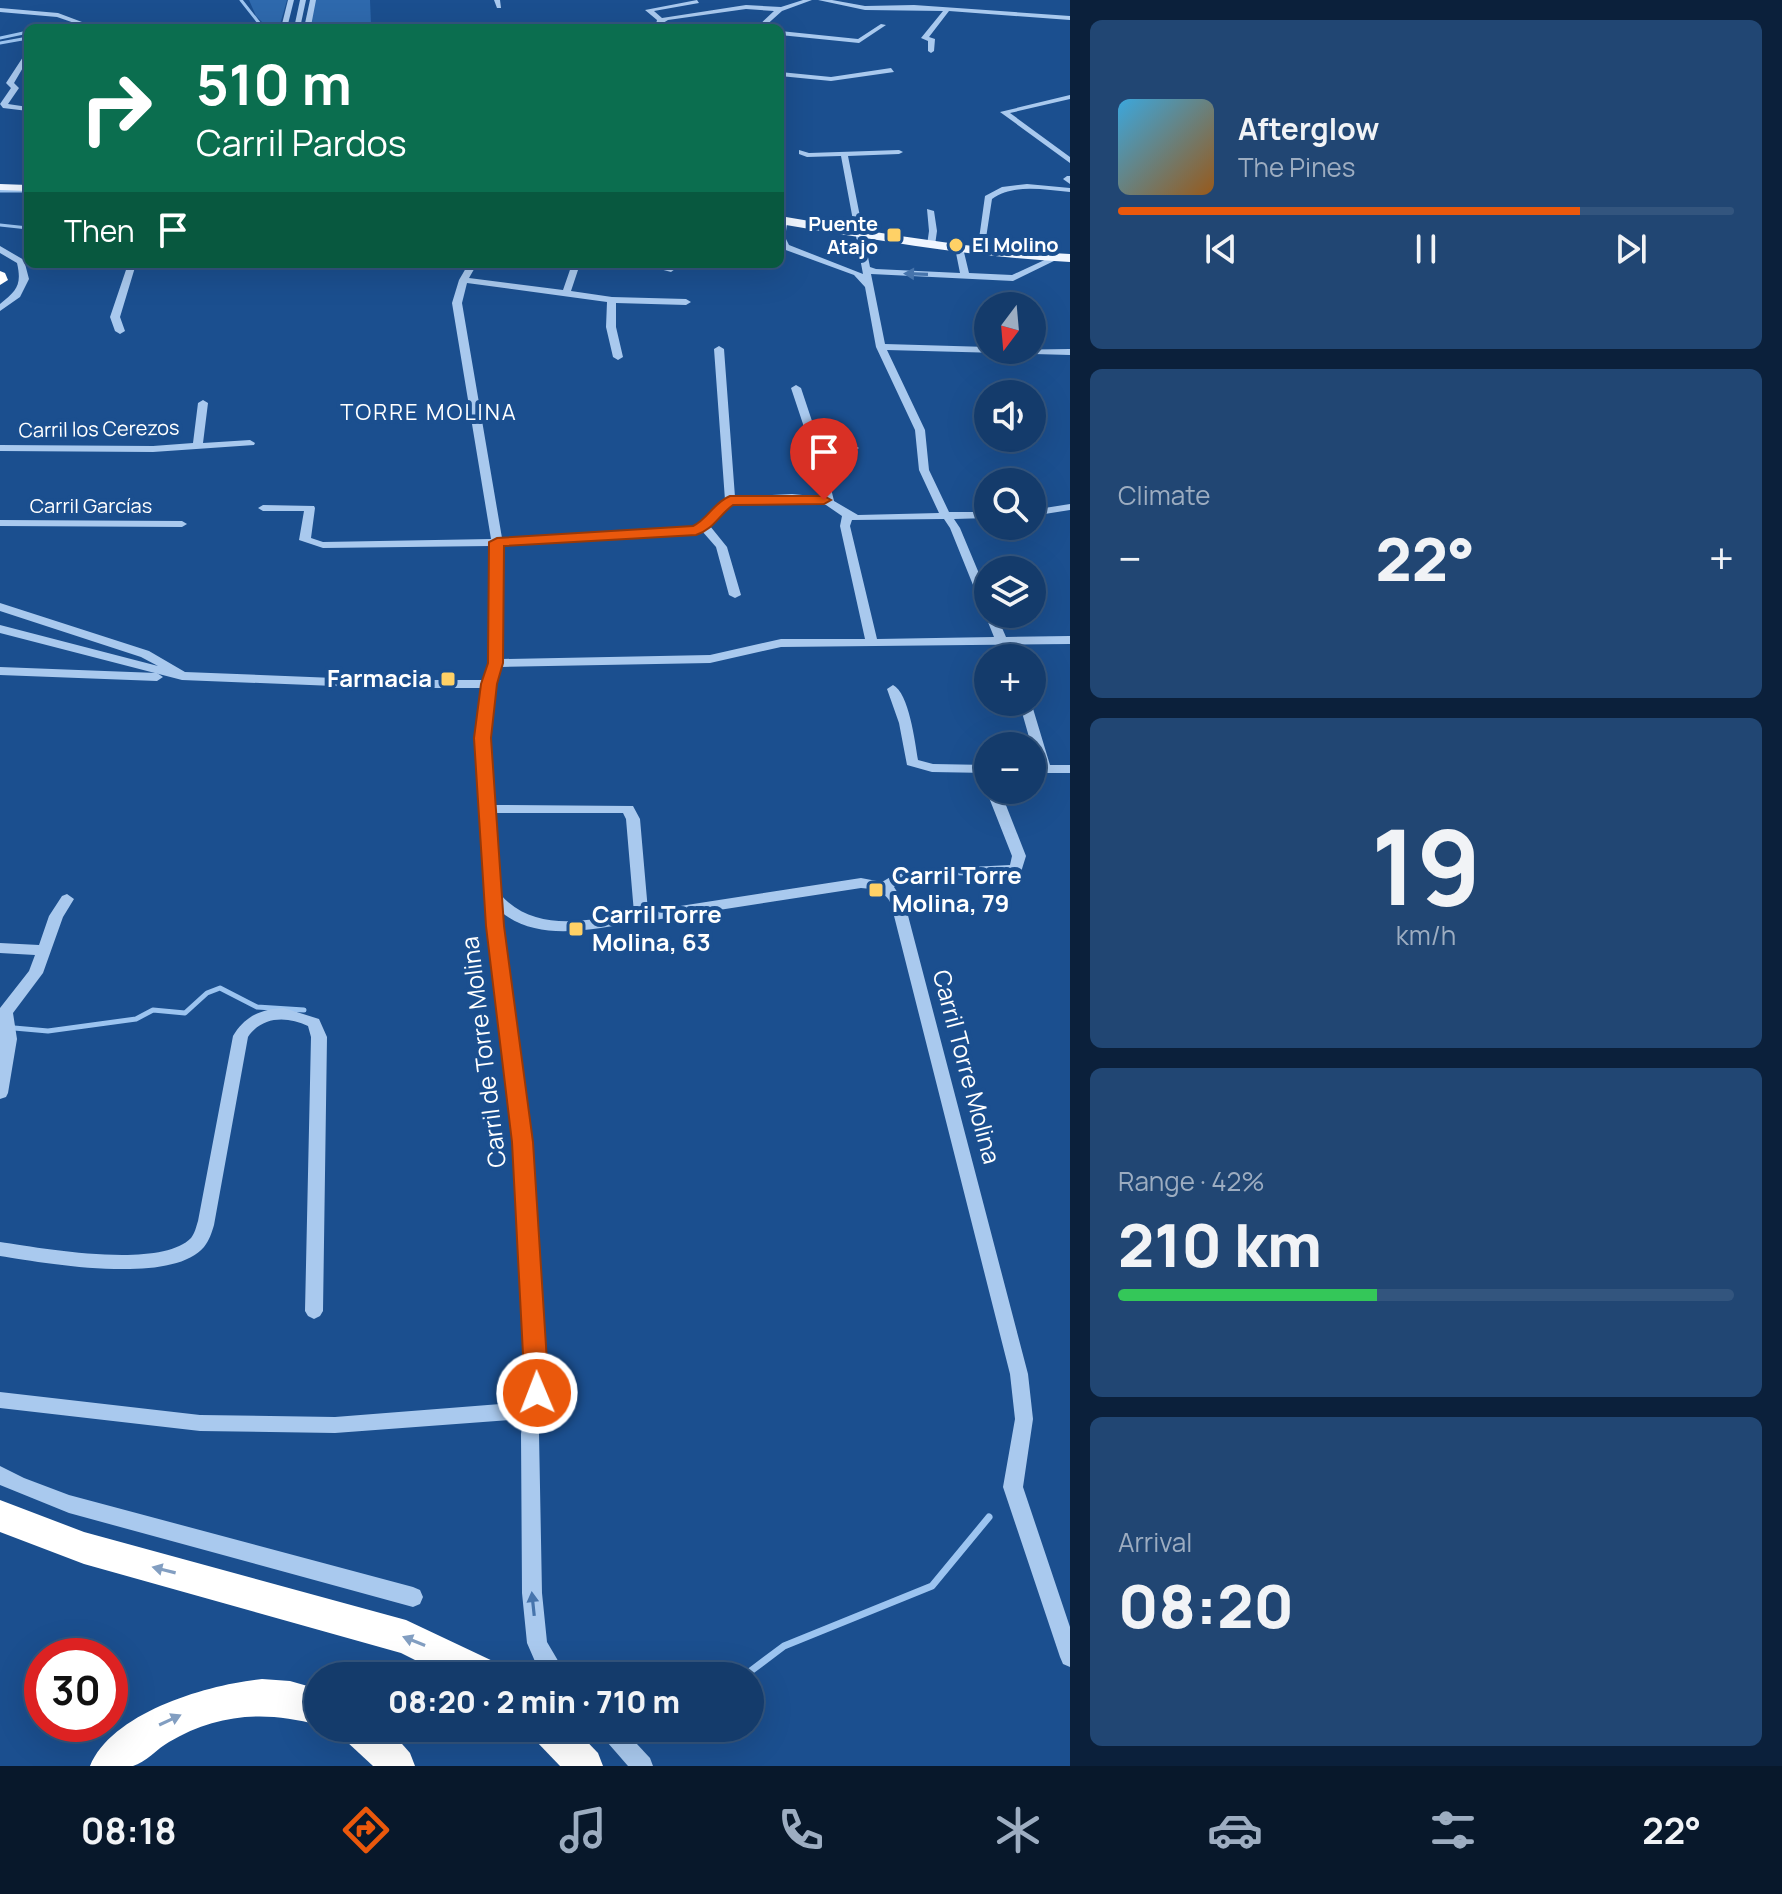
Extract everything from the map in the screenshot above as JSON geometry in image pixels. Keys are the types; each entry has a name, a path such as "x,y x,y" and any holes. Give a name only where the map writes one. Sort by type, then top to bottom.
{"highway":[{"path":"0,1516 84,1548 406,1637 456,1662"},
{"path":"108,1766 155,1728 199,1708 264,1698 304,1703"},
{"path":"376,1742 397,1766"},
{"path":"562,1742 585,1766"}],"main road":[{"path":"0,188 23,188"},
{"path":"784,218 931,245 1054,259 1070,258"}],"street":[{"path":"285,24 291,0"},
{"path":"298,24 303,0"},
{"path":"309,24 313,0"},
{"path":"763,24 779,10 809,0"},
{"path":"821,0 865,8 914,7 1070,18"},
{"path":"914,7 925,0"},
{"path":"659,24 648,10 697,2"},
{"path":"24,12 31,6"},
{"path":"665,24 746,7 779,10"},
{"path":"0,10 58,15 84,24"},
{"path":"931,51 932,39 924,38 946,11"},
{"path":"784,33 859,41 883,25"},
{"path":"0,85 10,83 24,60"},
{"path":"784,74 831,79 891,70"},
{"path":"10,83 15,88 4,97 4,104 24,108"},
{"path":"1070,97 1004,113 1070,161"},
{"path":"802,152 807,155 899,152"},
{"path":"844,154 862,234 868,285 881,347 920,430 924,470 955,528 974,575"},
{"path":"980,251 991,194 1012,189 1070,185"},
{"path":"930,211 933,231 931,245"},
{"path":"784,243 786,247 851,270 863,271 867,268 1013,278 1054,259"},
{"path":"959,248 965,275"},
{"path":"0,249 21,262 25,279 17,295 0,308"},
{"path":"120,331 115,317 131,268"},
{"name":"Carril de Torre Molina","path":"470,268 463,280 457,303 497,542 496,663 489,684 482,738 495,922 523,1142 537,1375 530,1450 532,1593 537,1643 546,1662"},
{"path":"566,293 575,268"},
{"path":"666,268 671,269"},
{"path":"851,270 868,285"},
{"path":"463,280 612,300 686,302"},
{"path":"612,300 611,326 618,357"},
{"path":"881,347 1070,352"},
{"path":"719,349 730,501"},
{"path":"796,388 829,501"},
{"name":"Carril los Cerezos","path":"198,444 203,403"},
{"name":"Carril los Cerezos","path":"0,448 153,449 250,443"},
{"path":"816,448 854,448"},
{"path":"263,508 310,508 305,540 310,544 497,542 681,532 705,527 721,505 730,501 829,501 847,516 974,515"},
{"path":"1046,511 1070,507"},
{"path":"847,516 845,526 872,641"},
{"name":"Carril Garcías","path":"0,523 182,524"},
{"path":"705,527 721,547 735,595"},
{"path":"0,607 45,619 162,662 182,676"},
{"path":"996,628 1002,641"},
{"path":"0,629 182,676"},
{"path":"496,663 710,659 781,643 1070,640"},
{"path":"147,669 161,666 162,662"},
{"path":"134,677 145,674 147,669"},
{"path":"0,671 384,684 489,684"},
{"path":"893,689 905,723 912,762 932,768 974,769"},
{"path":"1046,769 1070,769"},
{"path":"495,922 504,915 549,926 575,927 861,883 884,887 897,879 946,871 1016,869 1019,856 999,804"},
{"path":"489,809 628,809 633,819 642,919"},
{"name":"Carril Torre Molina","path":"884,887 891,891 898,904 1006,1319 1019,1374 1024,1419 1013,1487 1070,1657"},
{"path":"493,895 509,914 519,919"},
{"path":"0,1093 9,1039 5,1012 36,973 56,916 67,899"},
{"path":"0,948 45,950"},
{"path":"0,1249 93,1261 144,1261 168,1258 194,1247 200,1240 207,1217 241,1036 250,1022 259,1017 297,1015 314,1023 319,1037 314,1311"},
{"path":"0,1400 200,1423 335,1425 533,1410"},
{"path":"0,1475 69,1504 413,1597"},
{"path":"621,1742 642,1766"}],"shaded area":[{"path":"249,0 287,0 280,24 264,24 256,16"},
{"path":"315,0 370,0 371,24 311,23"}],"waterway":[{"path":"241,0 260,24"},
{"path":"0,38 24,33"},
{"path":"0,43 24,39"},
{"path":"0,191 24,191"},
{"path":"0,225 24,228"},
{"path":"14,1028 48,1031 136,1019 153,1010 185,1013 207,993 220,988 257,1007 304,1010"},
{"path":"763,1662 784,1646 932,1586 989,1517"}],"place":[{"name":"Puente Atajo","path":"894,235"},
{"name":"El Molino","path":"956,245"},
{"name":"Farmacia","path":"448,679"},
{"name":"Carril Torre Molina, 79","path":"876,890"},
{"name":"Carril Torre Molina, 63","path":"576,929"}],"district":[{"name":"TORRE MOLINA","path":"429,412"}],"route":[{"path":"537,1393 523,1142 495,926 482,738 489,684 496,663 497,542 681,532 703,528 721,505 730,501 824,500"}]}
